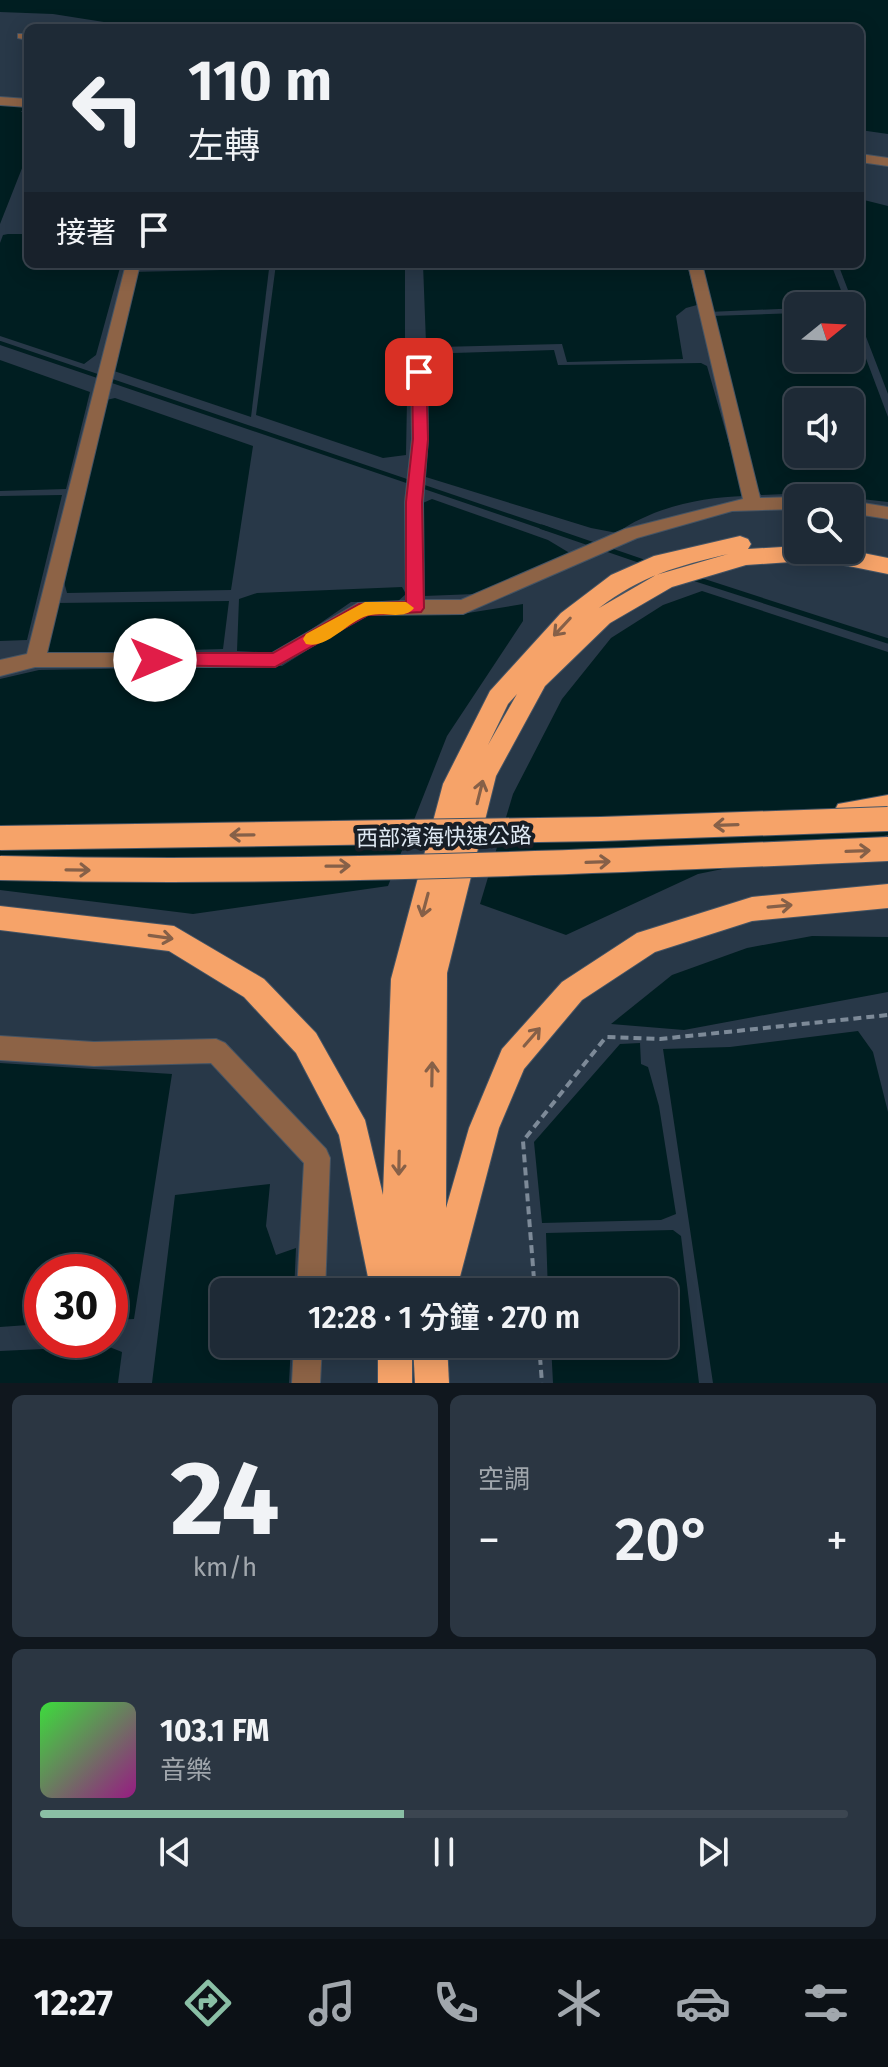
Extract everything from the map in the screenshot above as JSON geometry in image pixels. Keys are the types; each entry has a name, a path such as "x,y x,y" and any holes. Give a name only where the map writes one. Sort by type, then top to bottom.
{"highway":[{"path":"429,1278 433,973 484,775 537,680 602,617 664,581 670,570 741,543 784,542"},
{"path":"864,549 888,555"},
{"path":"396,1278 405,979 456,784 499,698 569,619 619,581 746,557 819,552 888,566"},
{"path":"761,824 888,806"},
{"name":"西部濱海快速公路","path":"0,838 601,829 888,819"},
{"name":"西部濱海快速公路","path":"0,868 84,870 544,864 888,849"},
{"path":"443,1278 484,1128 513,1059 572,991 647,942 752,909 888,896"},
{"path":"0,918 174,939 254,988 306,1043 354,1131 384,1278"},
{"path":"395,1358 395,1383"},
{"path":"431,1358 432,1383"}],"street":[{"path":"0,101 24,103"},
{"path":"864,159 888,162"},
{"path":"35,660 132,268"},
{"path":"696,268 753,504"},
{"path":"415,608 414,502 420,439 419,372"},
{"path":"0,668 35,660 275,660 365,608 463,607 631,533 732,505 784,503"},
{"path":"864,509 888,513"},
{"path":"0,1048 94,1054 216,1051 317,1158 312,1278"},
{"path":"306,1383 307,1358"}],"path":[{"path":"534,1278 523,1141 606,1037 660,1039 888,1015"},
{"path":"540,1358 542,1383"}],"shaded area":[{"path":"0,0 888,0 888,134 864,131 864,24 117,24 53,14 0,12"},
{"path":"0,104 24,105 21,112 24,112 24,163 0,224"},
{"path":"864,200 888,206 888,394 864,332 864,292 849,292 840,268 864,268"},
{"path":"24,234 24,268 120,268 96,355 84,364 0,336 0,243 3,235"},
{"path":"275,268 405,268 405,358 393,362 391,398 407,399 406,455 383,458 256,415"},
{"path":"423,268 688,268 697,305 686,308 676,316 683,359 567,362 562,344 438,347 436,342 426,343"},
{"path":"698,268 833,268 842,292 784,292 784,309 708,312"},
{"path":"269,269 251,417 111,370 130,272"},
{"path":"784,313 784,372 864,372 864,353 888,417 888,502 864,499 864,484 784,484 784,494 761,495 754,483 711,316"},
{"path":"554,350 558,365 701,363 707,366 744,496 678,506 645,517 617,533 591,528 416,474 421,354"},
{"path":"0,360 90,392 66,489 0,491"},
{"path":"115,398 253,446 231,590 67,593 64,582 102,401"},
{"path":"62,495 27,640 0,641 0,496"},
{"path":"432,499 548,540 573,555 475,594 424,596 416,506"},
{"path":"402,587 406,594 397,602 351,602 277,653 237,651 239,599 257,593"},
{"path":"702,591 888,652 888,835 698,874 566,935 480,904 513,794 562,699 611,638 663,605"},
{"path":"229,601 223,649 45,654 56,603"},
{"path":"523,604 523,621 447,736 388,886 193,914 0,890 0,679 39,670 282,666 367,613 468,613"},
{"path":"812,936 888,937 888,992 684,1030 611,1024 672,975 747,948"},
{"path":"858,1031 873,1052 888,1112 888,1383 713,1383 663,1049 730,1047"},
{"path":"640,1043 641,1064 648,1067 659,1106 676,1214 661,1220 542,1223 534,1142 620,1044"},
{"path":"0,1063 172,1074 134,1319 128,1319 128,1254 24,1254 24,1325 0,1327"},
{"path":"270,1184 266,1226 276,1255 296,1248 295,1278 210,1278 210,1358 290,1358 289,1383 152,1383 175,1195"},
{"path":"673,1230 681,1236 699,1383 553,1383 552,1358 678,1358 678,1278 548,1278 546,1233"},
{"path":"24,1350 24,1358 121,1358 118,1383 0,1383 0,1351"}],"waterway":[{"path":"0,343 548,529"},
{"path":"542,527 647,563"},
{"path":"690,577 888,641"}],"slow traffic":[{"path":"312,639 365,608 406,608"}],"route":[{"path":"155,660 275,660 365,608 415,608 414,502 420,439 419,372"}]}
